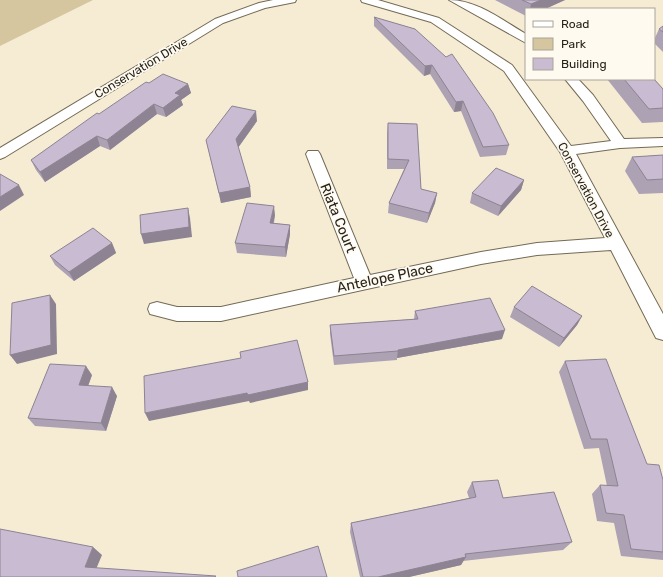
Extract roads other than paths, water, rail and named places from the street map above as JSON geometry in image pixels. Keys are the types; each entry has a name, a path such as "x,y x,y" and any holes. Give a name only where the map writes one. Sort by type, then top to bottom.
{"street":[{"name":"Conservation Drive","path":"0,154 219,21 263,5 291,0"},
{"name":"Conservation Drive","path":"366,0 435,20 508,68 567,151 663,332"},
{"path":"454,0 477,10 525,38"},
{"path":"572,80 588,98 620,144"},
{"path":"567,151 620,144 663,142"},
{"name":"Riata Court","path":"313,154 364,282"},
{"name":"Antelope Place","path":"157,309 177,314 221,314 364,282 516,253 615,244"}]}
